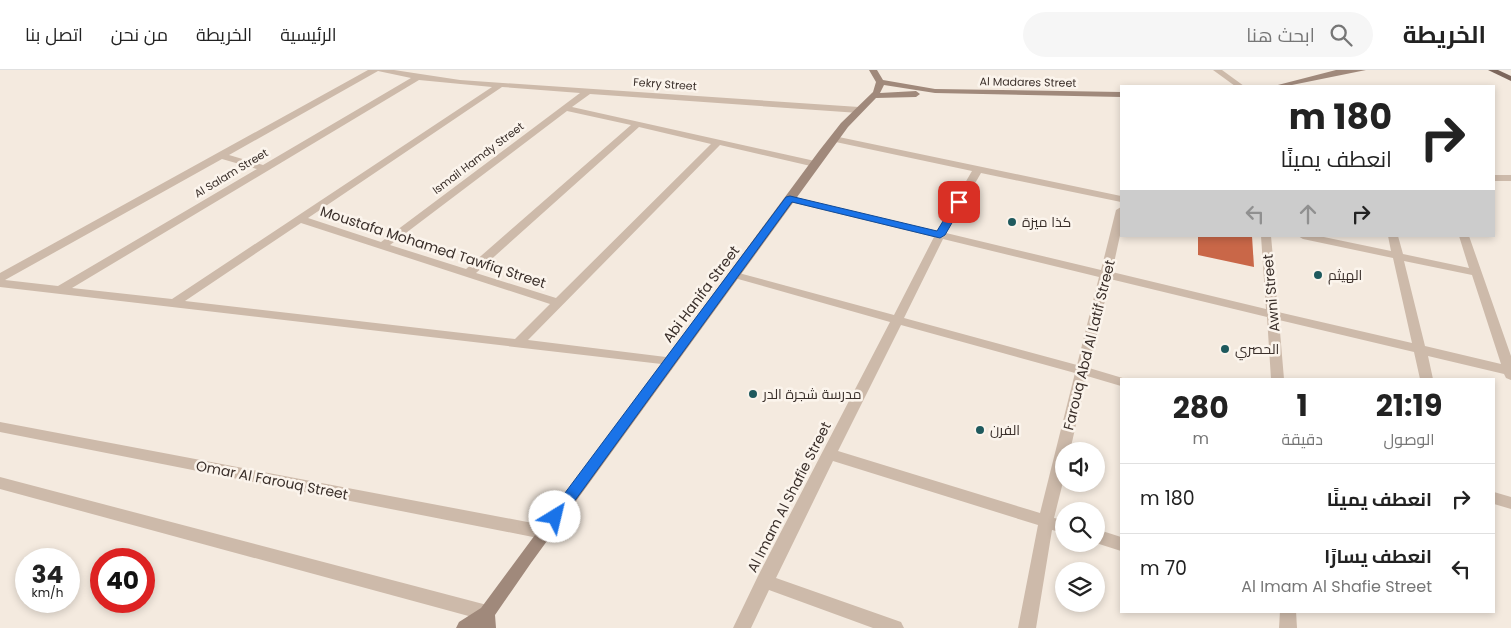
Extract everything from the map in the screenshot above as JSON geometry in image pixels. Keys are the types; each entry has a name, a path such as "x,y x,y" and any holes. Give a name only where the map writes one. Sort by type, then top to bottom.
{"main road":[{"path":"1492,70 1511,78"}],"street":[{"path":"0,278 374,70"},
{"name":"Fekry Street","path":"381,70 404,75 415,74 500,84 859,110"},
{"path":"873,70 880,82 880,86 874,96"},
{"path":"1217,70 1239,85"},
{"path":"1282,85 1342,71 1362,70"},
{"name":"Al Salam Street","path":"58,291 264,168 415,74"},
{"name":"Al Madares Street","path":"880,82 935,91 1120,95"},
{"path":"174,303 500,84"},
{"name":"Ismail Hamdy Street","path":"382,246 589,90"},
{"name":"Al Madares Street","path":"874,96 912,95 935,91"},
{"name":"Abi Hanifa Street","path":"487,620 543,532 735,275 814,164 859,110 874,96"},
{"path":"565,108 814,164"},
{"path":"468,274 638,124"},
{"path":"834,139 1120,199"},
{"path":"519,342 718,142"},
{"path":"222,156 264,168"},
{"name":"Al Imam Al Shafie Street","path":"742,628 940,235 978,169"},
{"path":"1495,178 1511,178"},
{"path":"790,199 1510,373"},
{"name":"Farouq Abd Al Latif Street","path":"1026,628 1046,521 1120,214"},
{"name":"Moustafa Mohamed Tawfiq Street","path":"299,219 558,303"},
{"name":"Awni Street","path":"1266,237 1278,378"},
{"path":"1308,237 1477,273"},
{"path":"1393,237 1427,378"},
{"path":"1464,237 1510,373"},
{"path":"735,275 1120,381"},
{"path":"0,283 670,360"},
{"name":"Omar Al Farouq Street","path":"0,427 543,532"},
{"path":"829,454 1055,524"},
{"path":"0,483 487,620"},
{"path":"1495,498 1511,503"},
{"path":"1105,539 1120,544"},
{"path":"764,581 895,628"},
{"path":"1288,613 1288,628"},
{"path":"465,628 487,620"}],"building":[{"path":"1198,237 1252,237 1254,267 1198,255"}],"place":[{"name":"كذا ميزة","path":"1012,222"},
{"name":"الهيثم","path":"1318,275"},
{"name":"الحصري","path":"1225,349"},
{"name":"مدرسة شجرة الدر","path":"753,394"},
{"name":"الفرن","path":"980,430"}],"route":[{"path":"555,517 790,199 940,235 959,202"}]}
